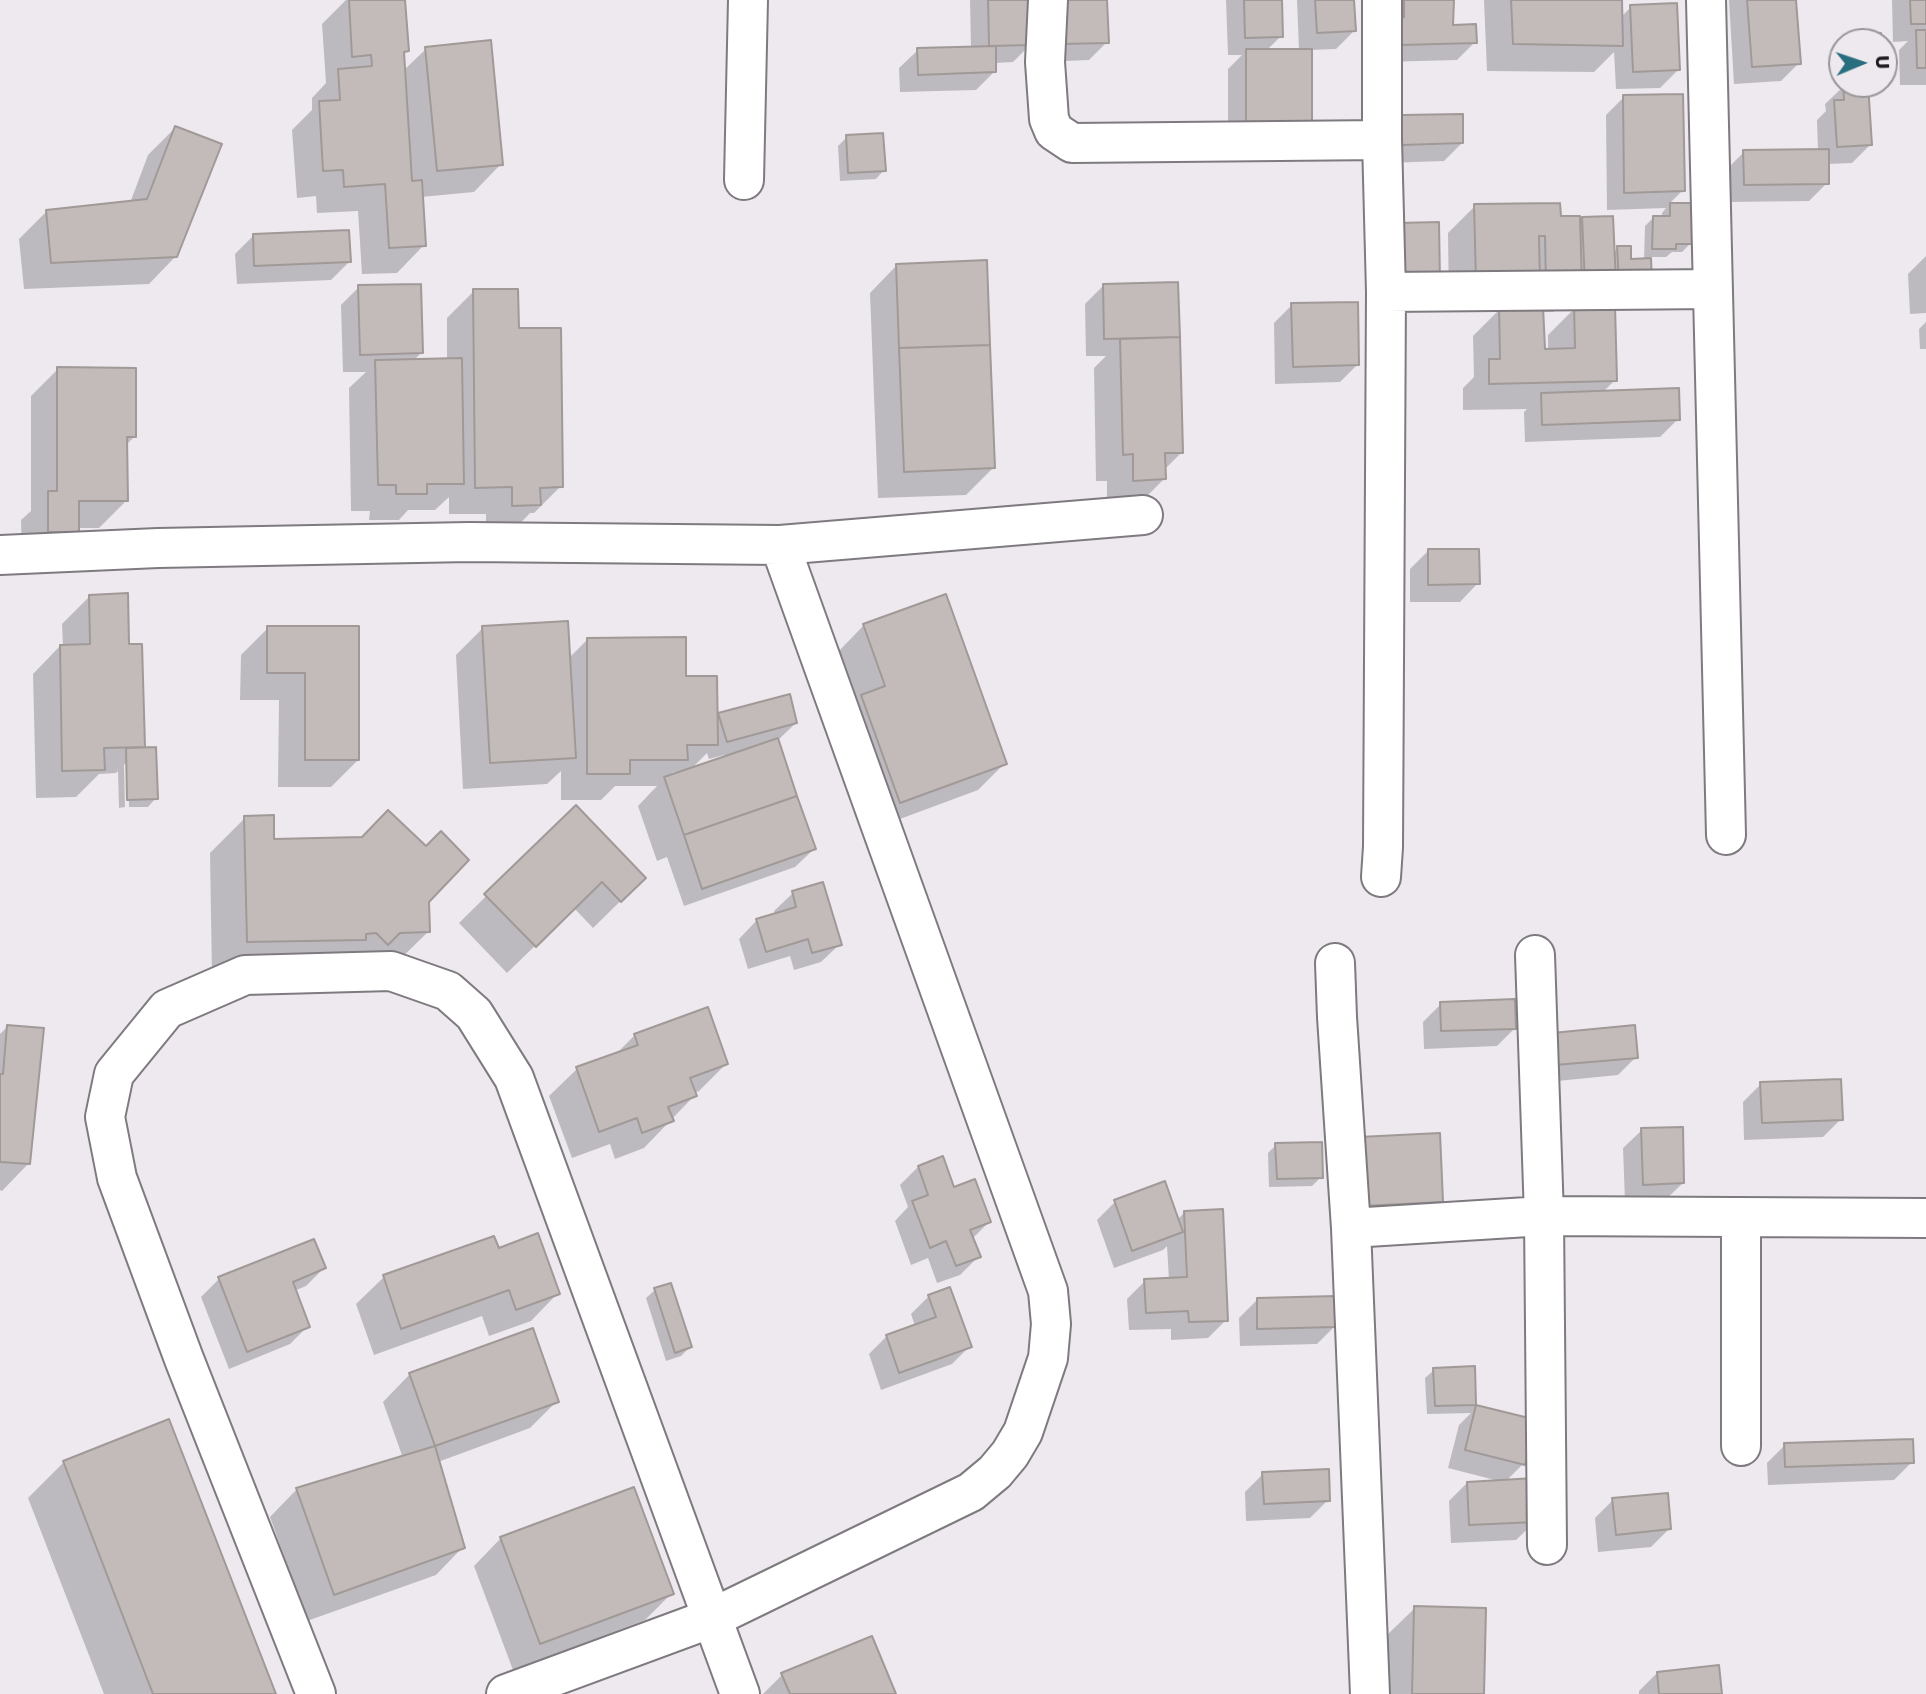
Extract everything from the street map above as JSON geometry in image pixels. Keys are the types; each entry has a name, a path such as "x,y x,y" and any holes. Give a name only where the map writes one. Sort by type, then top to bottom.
{"street":[{"path":"744,180 748,0"},
{"path":"1048,0 1045,62 1049,119 1054,131 1072,143 1382,140"},
{"path":"1381,877 1384,833 1386,292 1382,0"},
{"path":"1706,0 1726,835"},
{"path":"1386,292 1713,289"},
{"path":"0,555 158,548 469,542 780,545 1143,515"},
{"path":"506,1694 712,1618 971,1492 995,1472 1023,1433 1048,1358 1051,1324 1048,1291 780,545"},
{"path":"1535,955 1544,1216 1547,1545"},
{"path":"1335,963 1351,1228 1370,1694"},
{"path":"316,1694 184,1359 117,1178 105,1116 114,1074 167,1009 245,975 391,971 448,991 474,1014 514,1078 740,1694"},
{"path":"1351,1228 1544,1216 1926,1218"},
{"path":"1741,1217 1741,1446"}],"building":[{"path":"349,0 405,0 409,51 404,52 412,181 422,180 426,246 389,248 385,184 344,187 343,170 323,171 319,101 340,100 338,69 372,66 371,55 352,57"},
{"path":"988,0 1032,0 1033,45 989,46"},
{"path":"1059,0 1107,0 1109,43 1061,44"},
{"path":"1244,0 1282,0 1283,37 1245,38"},
{"path":"1315,0 1354,0 1356,31 1317,33"},
{"path":"1404,0 1454,0 1453,25 1476,24 1477,43 1401,45 1399,18 1404,17"},
{"path":"1511,0 1622,0 1623,46 1513,44"},
{"path":"1747,0 1796,0 1801,64 1752,67"},
{"path":"1910,0 1926,0 1926,24 1911,24"},
{"path":"1677,3 1680,70 1633,72 1630,5"},
{"path":"1916,30 1926,30 1926,68 1917,68"},
{"path":"491,40 503,165 437,171 425,47"},
{"path":"996,46 996,72 918,75 917,48"},
{"path":"1246,49 1312,49 1312,130 1246,129"},
{"path":"1683,94 1685,191 1624,193 1623,95"},
{"path":"1869,98 1872,145 1837,147 1834,100"},
{"path":"1463,114 1463,143 1402,145 1402,115"},
{"path":"175,126 222,144 177,257 51,263 46,210 147,199"},
{"path":"883,133 886,171 848,173 846,135"},
{"path":"1829,149 1829,184 1744,185 1743,150"},
{"path":"1560,203 1561,216 1580,216 1582,285 1546,287 1545,236 1539,236 1540,282 1476,283 1474,204"},
{"path":"1670,203 1693,203 1692,244 1676,244 1676,249 1652,249 1653,216 1670,216"},
{"path":"1613,216 1616,283 1585,284 1582,217"},
{"path":"1439,222 1440,283 1398,284 1397,223"},
{"path":"349,230 351,262 254,266 253,234"},
{"path":"1617,246 1631,246 1631,259 1651,258 1652,281 1619,283"},
{"path":"987,260 990,345 899,348 896,264"},
{"path":"1178,282 1180,337 1104,339 1103,284"},
{"path":"421,284 423,353 360,355 358,285"},
{"path":"473,289 518,289 519,328 561,328 563,487 540,488 541,505 512,506 512,487 475,488"},
{"path":"1358,302 1359,365 1293,367 1291,303"},
{"path":"1615,305 1617,381 1489,384 1489,359 1500,359 1499,307 1543,306 1545,349 1575,348 1574,306"},
{"path":"1180,337 1183,453 1165,453 1166,479 1133,481 1133,454 1123,455 1120,339"},
{"path":"990,345 995,468 904,472 899,348"},
{"path":"462,358 464,484 427,484 427,494 396,494 396,485 378,485 375,360"},
{"path":"57,367 136,368 136,437 127,437 128,501 79,501 79,532 48,532 48,491 57,491"},
{"path":"1679,388 1680,420 1542,425 1541,393"},
{"path":"1428,549 1479,549 1480,584 1428,585"},
{"path":"128,593 129,644 142,644 145,747 104,748 105,770 62,771 60,645 90,644 89,595"},
{"path":"946,594 1007,764 900,803 861,695 885,686 863,624"},
{"path":"568,621 576,758 490,763 482,626"},
{"path":"267,626 359,626 359,760 305,760 305,673 267,673"},
{"path":"686,637 686,676 717,676 718,745 687,745 688,760 630,760 630,774 587,774 587,638"},
{"path":"790,694 797,723 727,742 718,713"},
{"path":"778,738 797,796 684,835 664,777"},
{"path":"156,747 158,799 127,800 126,748"},
{"path":"797,796 816,849 702,889 684,835"},
{"path":"576,805 646,878 621,902 602,882 536,947 484,894"},
{"path":"388,810 426,846 441,831 469,860 429,902 430,932 400,933 388,945 376,933 366,934 366,940 247,942 244,816 274,815 274,839 362,837"},
{"path":"823,882 842,945 812,953 808,939 766,952 756,919 796,907 792,891"},
{"path":"1515,999 1516,1029 1441,1031 1440,1002"},
{"path":"708,1007 728,1064 690,1078 697,1096 668,1107 674,1121 642,1133 637,1118 599,1132 576,1067 638,1045 634,1034"},
{"path":"7,1025 44,1028 30,1164 0,1162 0,1074 3,1074"},
{"path":"1635,1025 1638,1058 1555,1065 1552,1033"},
{"path":"1841,1079 1843,1120 1762,1123 1760,1082"},
{"path":"1683,1127 1684,1183 1643,1185 1641,1128"},
{"path":"1440,1133 1443,1202 1362,1206 1359,1137"},
{"path":"1322,1142 1323,1178 1277,1179 1275,1143"},
{"path":"943,1156 954,1187 975,1179 991,1222 970,1230 981,1257 956,1266 946,1241 930,1248 912,1201 928,1195 918,1166"},
{"path":"1165,1181 1183,1232 1132,1251 1114,1200"},
{"path":"1223,1209 1228,1321 1189,1322 1188,1311 1146,1313 1144,1279 1187,1277 1184,1211"},
{"path":"538,1233 560,1294 516,1310 509,1290 401,1329 383,1275 494,1236 499,1248"},
{"path":"314,1239 326,1268 293,1282 310,1327 247,1352 218,1277"},
{"path":"671,1283 692,1347 675,1353 654,1288"},
{"path":"950,1287 972,1347 899,1373 886,1335 936,1317 928,1295"},
{"path":"1336,1296 1336,1327 1257,1329 1257,1298"},
{"path":"533,1328 559,1402 435,1446 409,1373"},
{"path":"1475,1366 1476,1405 1435,1406 1433,1368"},
{"path":"1476,1405 1537,1420 1525,1465 1465,1450"},
{"path":"169,1419 276,1694 153,1694 63,1461"},
{"path":"1913,1439 1914,1463 1785,1467 1784,1443"},
{"path":"435,1446 465,1548 334,1595 296,1488"},
{"path":"1329,1469 1330,1501 1264,1504 1262,1472"},
{"path":"1535,1478 1536,1522 1469,1525 1467,1482"},
{"path":"634,1487 674,1594 540,1644 500,1537"},
{"path":"1668,1493 1671,1529 1616,1535 1612,1498"},
{"path":"1414,1606 1486,1608 1484,1694 1412,1694"},
{"path":"872,1636 896,1694 790,1694 781,1673"},
{"path":"1719,1665 1722,1694 1659,1694 1657,1672"}]}
